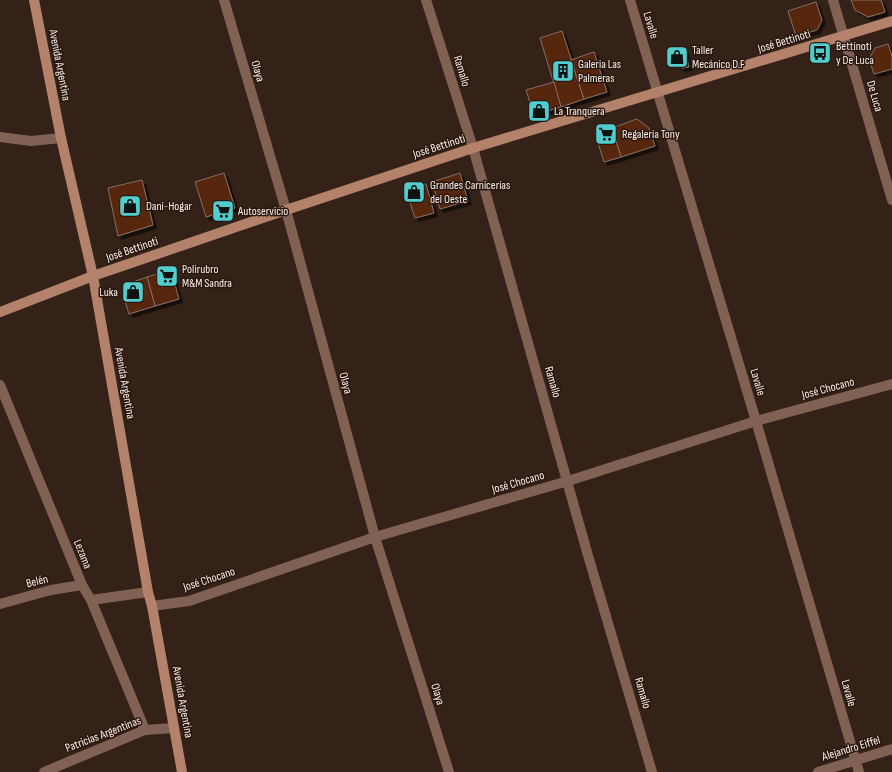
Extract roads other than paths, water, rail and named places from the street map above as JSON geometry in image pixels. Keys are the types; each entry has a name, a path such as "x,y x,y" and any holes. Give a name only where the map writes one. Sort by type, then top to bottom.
{"street":[{"name":"Avenida Argentina","path":"34,0 61,138 93,276 148,592 152,606 182,772"},
{"name":"Olaya","path":"224,0 286,210 375,537 449,772"},
{"name":"Ramallo","path":"426,0 473,148 589,559 652,772"},
{"name":"Lavalle","path":"630,0 859,772"},
{"name":"De Luca","path":"833,0 892,200"},
{"name":"José Bettinoti","path":"0,312 93,276 473,148 892,22"},
{"path":"0,137 31,141 61,138"},
{"name":"José Chocano","path":"152,606 189,601 375,537 568,481 756,421 892,384"},
{"name":"Lezama","path":"0,385 82,585 91,600 145,730"},
{"name":"Belén","path":"0,604 51,590 82,585"},
{"path":"91,600 148,592"},
{"name":"Patricias Argentinas","path":"44,772 145,730 174,728"},
{"name":"Alejandro Eiffel","path":"818,772 892,749"}],"place":[{"name":"Bettinoti y De Luca","path":"820,53"},
{"name":"Taller Mecánico D.F","path":"677,57"},
{"name":"Galeria Las Palmeras","path":"563,71"},
{"name":"La Tranquera","path":"539,111"},
{"name":"Regaleria Tony","path":"606,134"},
{"name":"Grandes Carnicerias del Oeste","path":"414,192"},
{"name":"Dani-Hogar","path":"130,206"},
{"name":"Autoservicio","path":"223,211"},
{"name":"Polirubro M&M Sandra","path":"167,276"},
{"name":"Luka","path":"133,292"}]}
